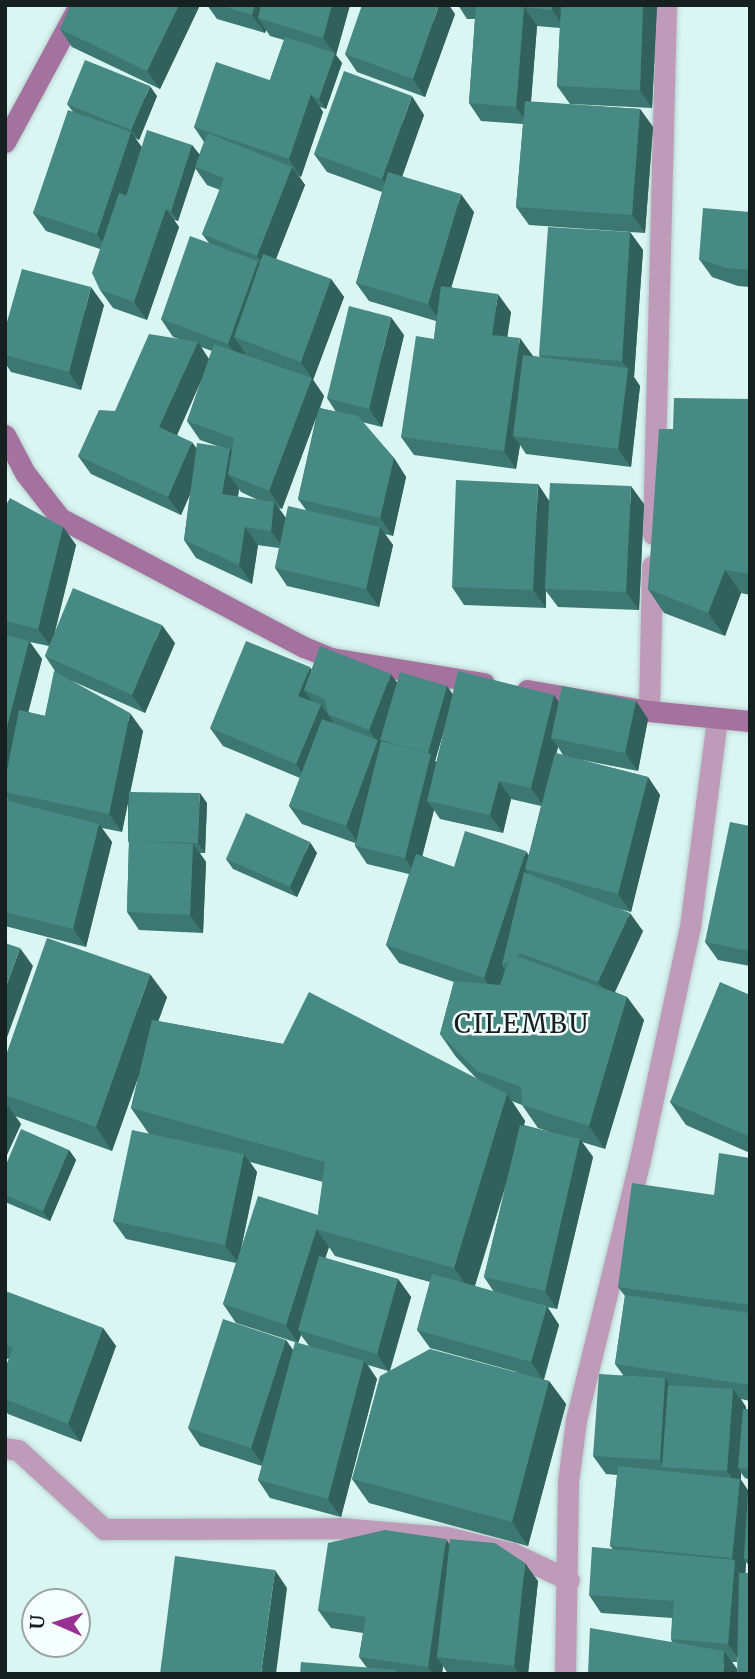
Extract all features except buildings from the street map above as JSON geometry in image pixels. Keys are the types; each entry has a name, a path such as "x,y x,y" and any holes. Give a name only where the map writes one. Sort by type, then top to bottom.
{"street":[{"path":"5,142 79,5"},
{"path":"649,711 666,5"},
{"path":"5,435 25,473 60,518 304,647 331,658 649,711 750,721"},
{"path":"565,1674 569,1580 568,1482 576,1420 639,1164 690,927 717,719"},
{"path":"5,1448 18,1450 104,1529 340,1528 446,1536 512,1553 569,1580"}],"district":[{"name":"CILEMBU","path":"522,1024"}]}
